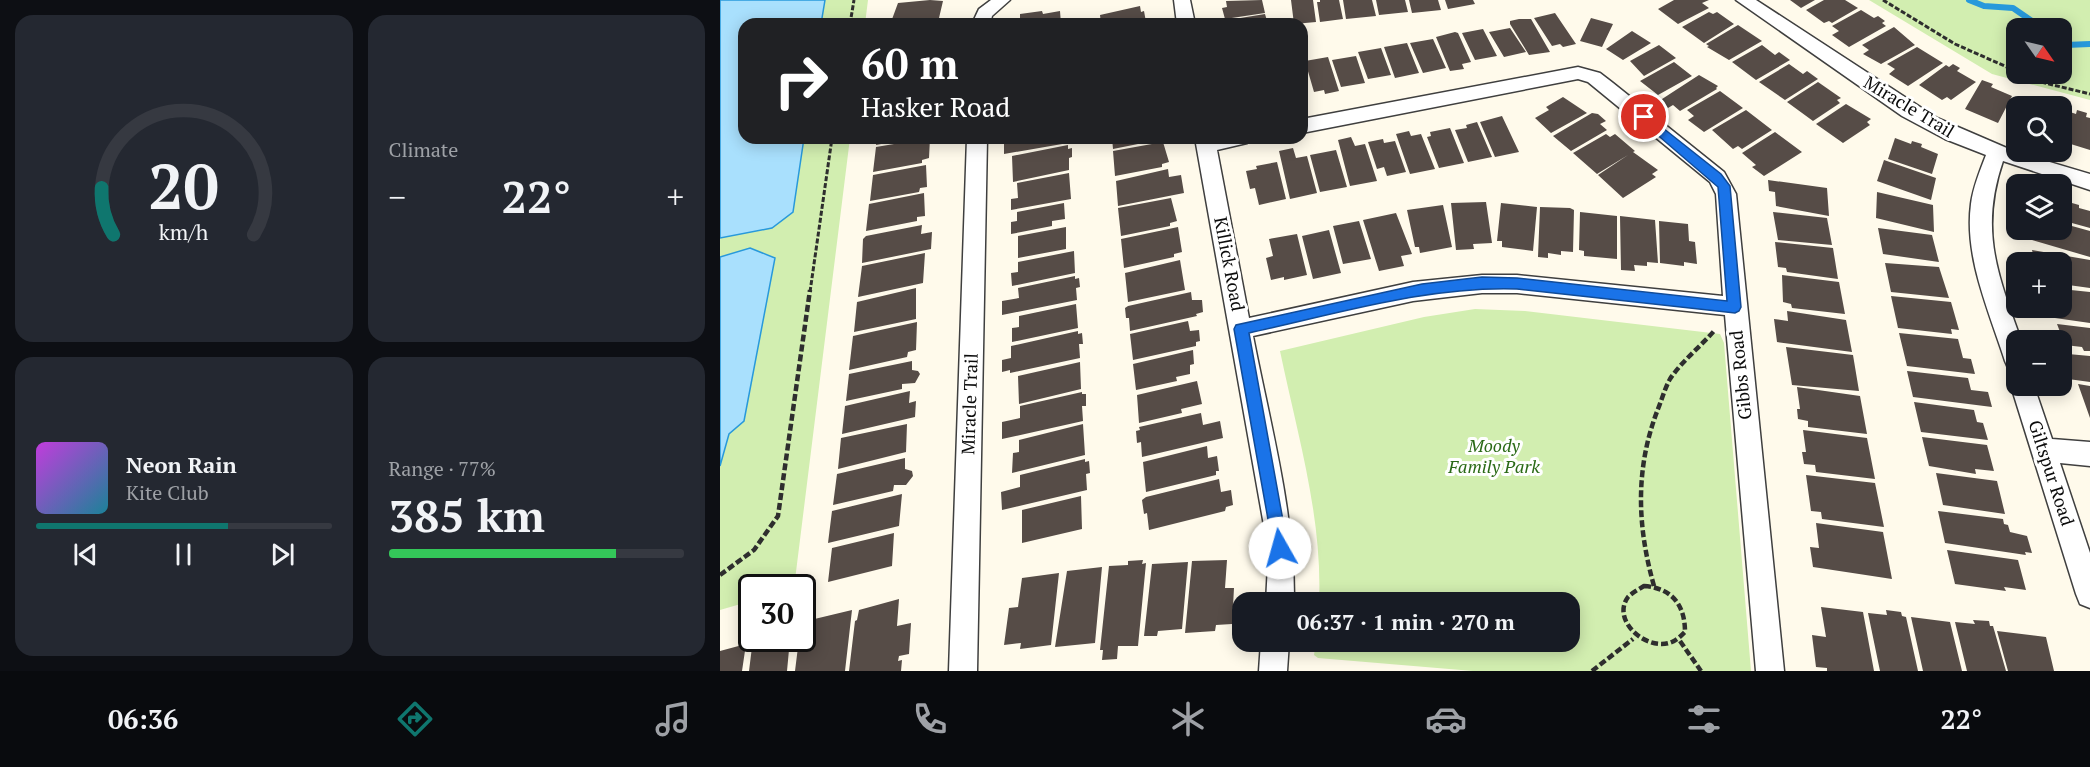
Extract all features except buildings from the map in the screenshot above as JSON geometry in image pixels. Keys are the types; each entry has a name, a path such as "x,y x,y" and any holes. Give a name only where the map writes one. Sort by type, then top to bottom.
{"street":[{"path":"983,18 985,13 1002,0"},
{"path":"1182,0 1185,18"},
{"name":"Miracle Trail","path":"1744,0 1922,119 1951,134 1997,152 2090,182"},
{"name":"Gibbs Road","path":"1308,125 1578,73 1594,77 1717,177 1724,186 1770,671"},
{"name":"Miracle Trail","path":"963,671 977,144"},
{"name":"Killick Road","path":"1207,144 1278,531 1280,592"},
{"path":"1997,152 1981,205 1982,232 1987,266 2007,330"},
{"path":"1241,329 1422,289 1482,282 1735,307"},
{"name":"Giltspur Road","path":"2026,396 2090,594"},
{"path":"2043,450 2090,454"},
{"path":"1273,671 1274,652"}],"path":[{"path":"851,18 854,0"},
{"path":"1883,0 1955,44 2006,67"},
{"path":"2049,84 2090,94"},
{"path":"720,575 735,567 753,552 768,534 778,516 831,144"},
{"path":"1654,586 1643,553 1640,462 1651,422 1671,379 1715,331"},
{"path":"1642,646 1633,639 1623,617 1627,597 1644,586 1654,586 1672,594 1684,612 1685,632 1680,641 1663,651"},
{"path":"1592,671 1633,639"},
{"path":"1680,641 1701,671"}],"green space":[{"path":"720,0 868,0 866,18 738,18 738,144 849,144 796,574 738,574 738,605 720,610"},
{"path":"1869,0 2090,0 2090,100 2030,84 2072,84 2072,18 2006,18 2006,78 1992,74"},
{"name":"Moody Family Park","path":"1475,309 1525,311 1720,334 1724,343 1751,671 1473,671 1318,658 1314,655 1314,652 1580,652 1580,592 1319,592 1313,508 1280,351 1424,317"}],"water":[{"path":"720,0 825,0 822,18 738,18 738,144 803,144 793,212 772,228 720,238"},
{"path":"750,248 775,258 744,421 729,434 720,466 720,257"}],"waterway":[{"path":"1969,0 1984,6 2013,8 2028,18"},
{"path":"2072,45 2090,44"}],"route":[{"path":"1280,548 1241,329 1422,289 1482,282 1735,307 1724,186 1717,177 1644,117"}]}
